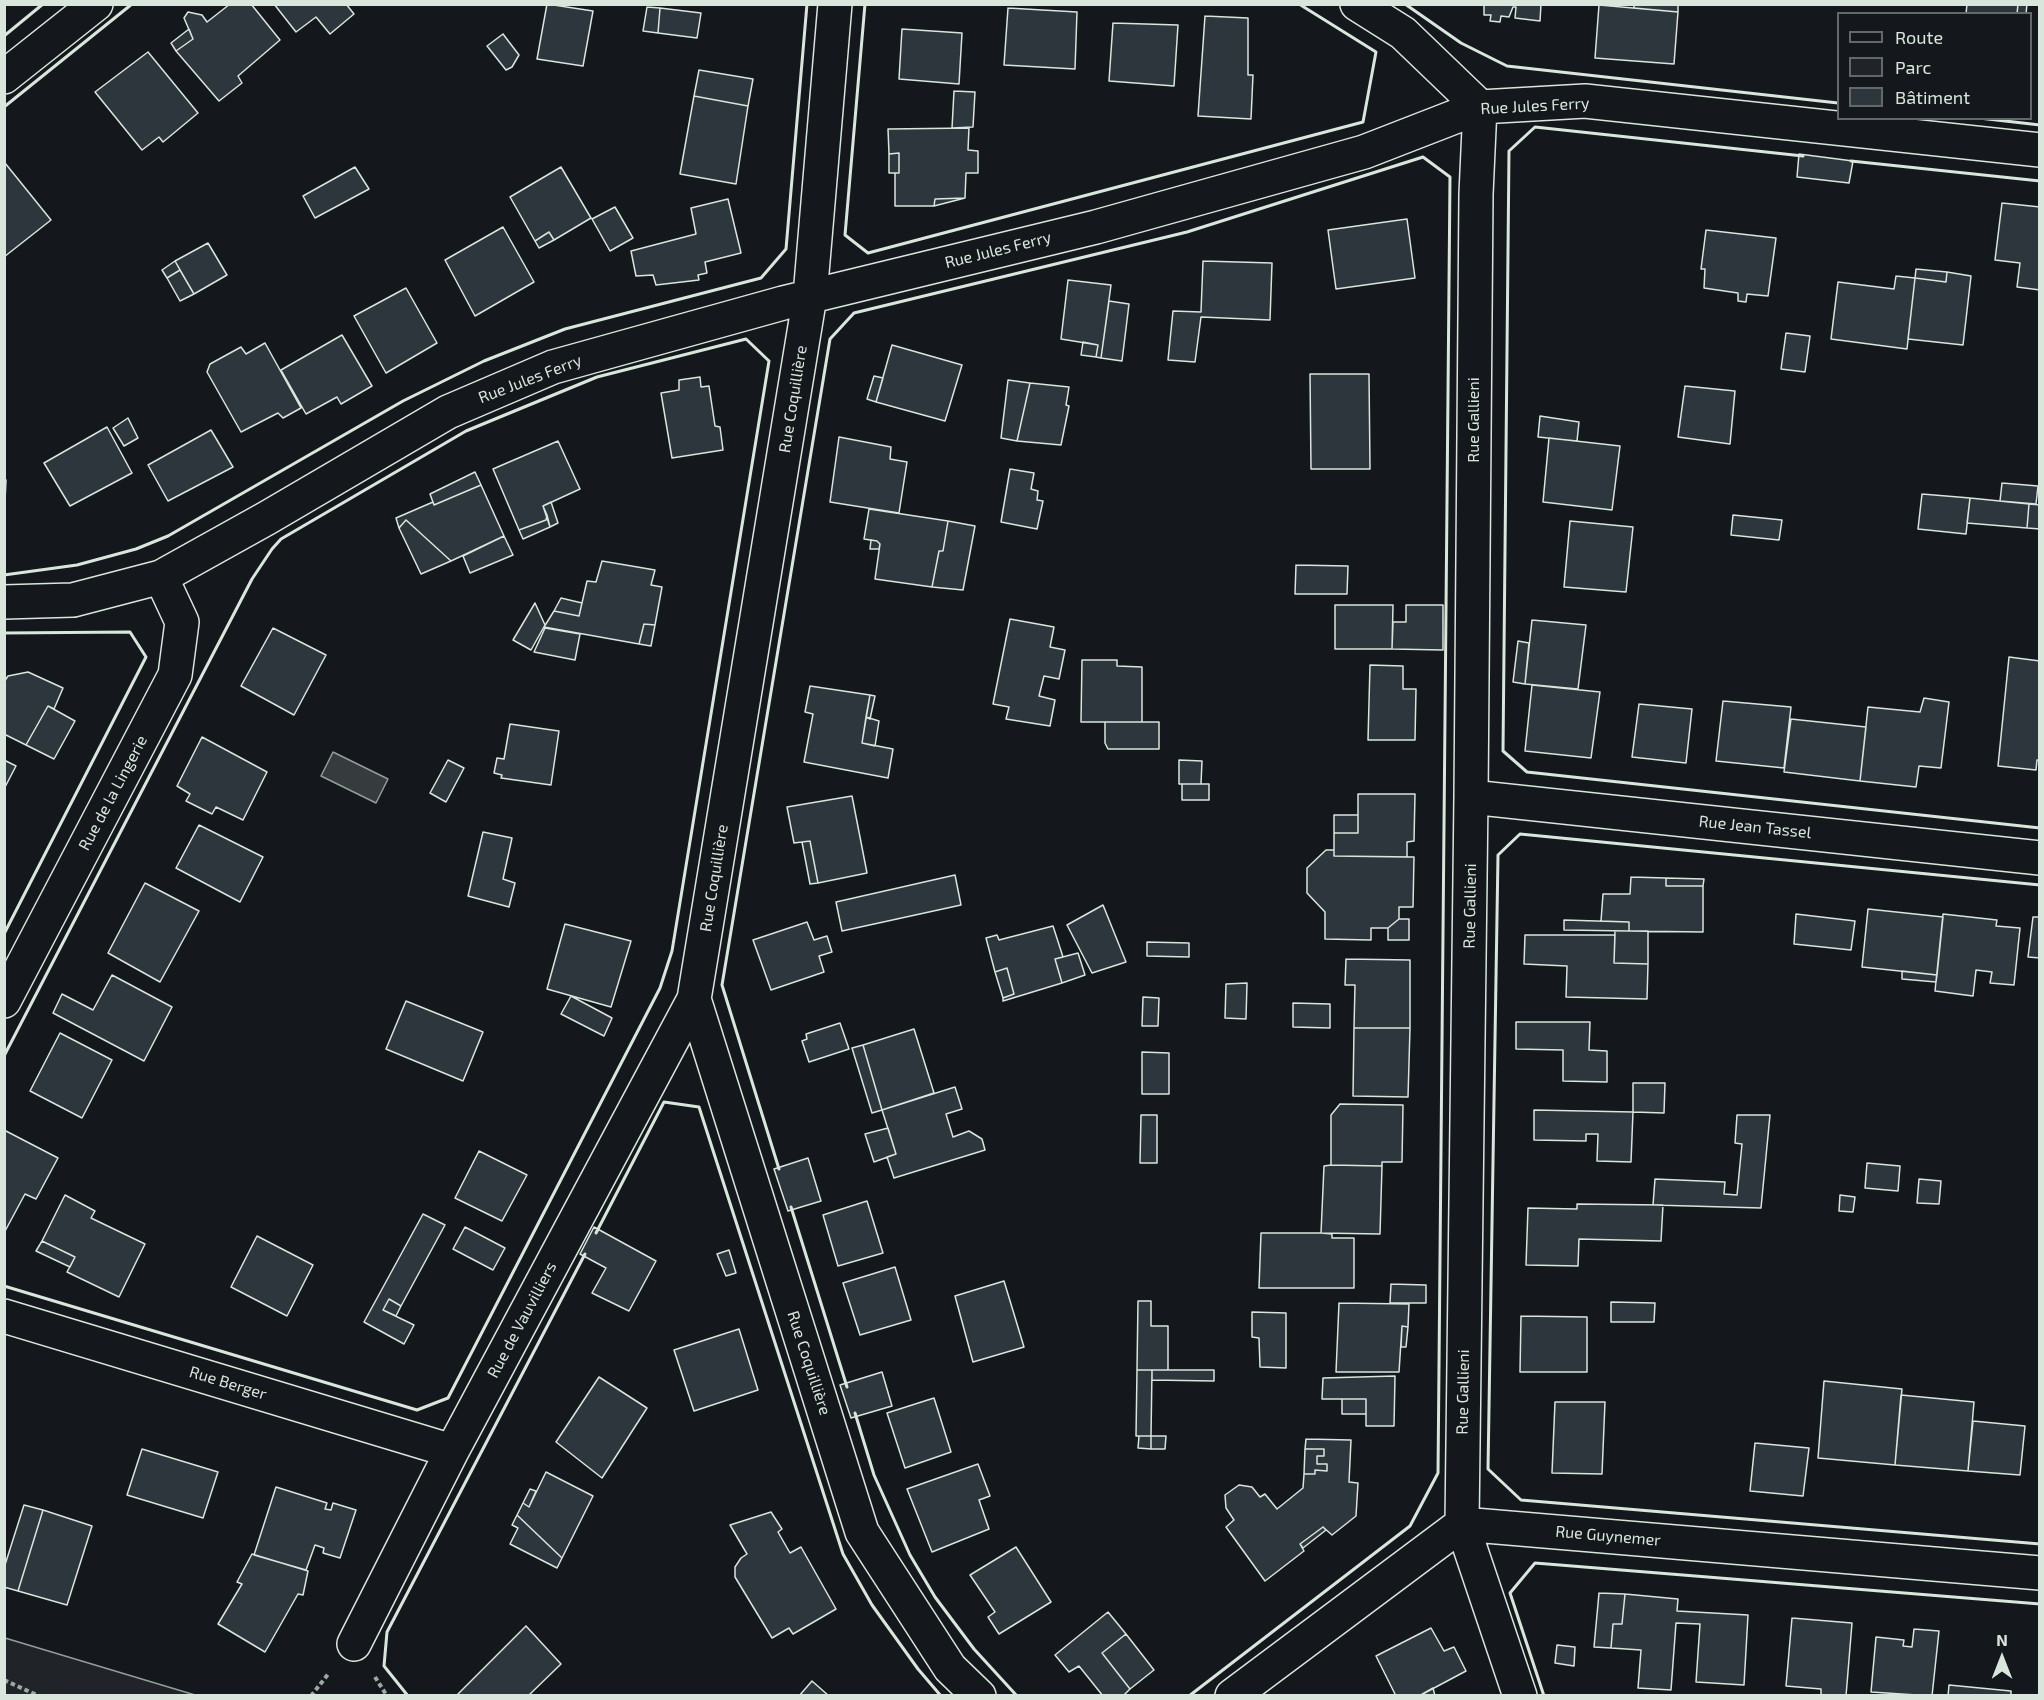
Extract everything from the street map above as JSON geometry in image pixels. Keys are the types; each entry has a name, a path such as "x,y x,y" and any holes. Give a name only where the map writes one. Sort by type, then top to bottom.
{"street":[{"path":"4,77 96,4"},
{"name":"Rue Coquillière","path":"835,4 810,296 694,999 862,1532 950,1668 979,1695"},
{"path":"1357,4 1402,33 1480,106"},
{"name":"Rue Jules Ferry","path":"4,602 73,600 161,578 448,412 553,367 810,296 1096,227 1364,152 1480,106 1585,101 2040,150"},
{"name":"Rue Gallieni","path":"1480,106 1476,194 1472,797 1462,1524 1520,1695"},
{"name":"Rue de la Lingerie","path":"4,1001 175,675 182,622 161,578"},
{"name":"Rue Jean Tassel","path":"1472,797 2040,858"},
{"name":"Rue de Vauvilliers","path":"354,1644 452,1451 694,999"},
{"name":"Rue Berger","path":"4,1316 452,1451"},
{"path":"1232,1695 1462,1524"},
{"name":"Rue Guynemer","path":"1462,1524 2040,1573"}],"path":[{"path":"4,1680 39,1695"}],"green space":[{"path":"5,1638 195,1695 5,1695"}],"shaded area":[{"path":"333,752 388,779 376,803 321,776"}],"building":[{"path":"230,4 251,4 280,40 238,76 242,83 219,101 176,51 193,39 184,18 188,12 202,15 207,22"},
{"path":"274,4 346,4 354,14 330,34 316,17 296,32"},
{"path":"547,4 593,11 583,66 537,59"},
{"path":"1474,4 1541,4 1540,21 1515,18 1516,7 1513,7 1509,17 1501,16 1500,22 1490,21 1491,15 1484,15 1484,5"},
{"path":"1634,4 1678,4 1678,12 1634,8"},
{"path":"1967,4 2018,4 2017,12 1966,12"},
{"path":"2018,4 2027,4 2026,12 2017,12"},
{"path":"1599,5 1678,12 1674,64 1595,58"},
{"path":"647,7 660,8 658,33 643,31"},
{"path":"660,8 701,13 697,38 658,33"},
{"path":"1008,8 1077,12 1075,69 1004,65"},
{"path":"1205,16 1248,18 1248,75 1253,75 1251,119 1198,116"},
{"path":"1113,23 1178,25 1174,86 1109,81"},
{"path":"189,29 193,39 176,51 171,43"},
{"path":"902,29 962,33 959,84 899,79"},
{"path":"503,34 519,55 512,67 506,70 487,46"},
{"path":"148,52 198,113 163,142 159,137 142,150 95,92"},
{"path":"699,70 753,79 748,106 694,96"},
{"path":"954,91 975,92 973,127 952,128"},
{"path":"694,96 748,106 736,184 680,174"},
{"path":"969,128 968,150 978,151 978,173 966,173 965,198 935,199 934,206 895,206 895,173 899,173 899,153 889,154 888,129"},
{"path":"899,153 899,173 889,173 889,154"},
{"path":"1799,154 1853,161 1849,183 1797,177"},
{"path":"4,163 51,220 4,257"},
{"path":"355,167 369,189 315,218 303,196"},
{"path":"561,167 591,218 554,240 549,232 535,241 510,197"},
{"path":"965,198 934,206 935,199"},
{"path":"728,199 741,253 705,262 707,273 698,275 699,280 656,285 653,275 636,276 631,251 696,234 691,208"},
{"path":"2002,203 2040,207 2040,290 2017,287 2020,263 1995,260"},
{"path":"615,207 633,238 610,251 592,219"},
{"path":"1407,219 1415,278 1336,289 1328,230"},
{"path":"503,227 534,282 475,316 445,260"},
{"path":"1706,230 1776,238 1768,296 1747,294 1746,302 1738,301 1738,293 1704,288 1705,269 1701,269"},
{"path":"549,232 554,240 539,248 535,241"},
{"path":"208,243 227,275 194,294 175,261"},
{"path":"175,261 180,270 167,278 162,270"},
{"path":"1203,261 1272,263 1270,320 1201,317 1195,362 1168,360 1173,311 1201,312"},
{"path":"1916,269 1947,272 1946,282 1915,278"},
{"path":"180,270 194,294 180,301 167,278"},
{"path":"1947,272 1971,276 1963,345 1908,339 1915,278 1946,282"},
{"path":"1896,276 1915,278 1907,349 1831,339 1838,282 1894,289"},
{"path":"1068,280 1111,285 1101,358 1096,357 1098,345 1061,339"},
{"path":"406,288 437,343 386,373 354,316"},
{"path":"1109,301 1129,304 1122,361 1101,358"},
{"path":"1786,333 1810,336 1805,372 1781,369"},
{"path":"342,335 372,386 341,404 337,397 306,414 281,370"},
{"path":"1083,342 1098,345 1096,357 1081,355"},
{"path":"265,343 301,408 283,418 278,413 241,432 207,372 210,364 241,347 246,354"},
{"path":"892,345 962,365 945,421 876,402"},
{"path":"1310,374 1369,374 1370,469 1311,469"},
{"path":"874,376 883,378 876,402 867,399"},
{"path":"700,377 701,387 709,386 715,426 720,427 723,450 672,458 661,393 679,390 679,380"},
{"path":"1008,380 1030,383 1017,441 1001,438"},
{"path":"1030,383 1069,387 1066,405 1069,406 1061,445 1017,441"},
{"path":"1685,386 1735,391 1730,444 1678,437"},
{"path":"1540,416 1579,422 1577,441 1538,437"},
{"path":"128,418 138,438 124,446 113,428"},
{"path":"107,427 132,473 70,506 44,463"},
{"path":"211,430 233,467 168,501 148,465"},
{"path":"839,437 891,447 890,459 907,462 899,513 830,502"},
{"path":"1549,438 1620,446 1612,510 1543,502"},
{"path":"558,441 580,489 543,506 547,515 546,520 519,530 493,469"},
{"path":"1010,469 1034,473 1031,489 1038,491 1037,500 1043,501 1037,529 1001,522"},
{"path":"475,472 481,485 434,505 430,494"},
{"path":"4,480 6,480 4,522"},
{"path":"2002,483 2038,486 2036,504 2000,501"},
{"path":"481,485 504,536 451,561 406,520 399,528 396,518"},
{"path":"1922,494 1970,498 1966,534 1918,529"},
{"path":"1970,498 2029,504 2027,528 1967,523"},
{"path":"551,502 558,523 550,527 543,506"},
{"path":"2029,504 2040,505 2040,529 2027,528"},
{"path":"869,509 948,521 943,551 939,551 932,587 875,579 880,544 877,541 864,539"},
{"path":"547,515 550,527 523,539 519,530 546,520"},
{"path":"1733,515 1782,520 1779,540 1731,535"},
{"path":"406,520 451,561 421,574 399,528"},
{"path":"948,521 975,526 963,590 932,587 939,551 943,551"},
{"path":"1570,521 1633,527 1626,592 1564,587"},
{"path":"504,536 513,555 470,573 463,556"},
{"path":"871,540 880,544 879,549 870,549"},
{"path":"602,561 655,570 651,585 662,587 655,625 644,624 639,644 544,627 554,611 579,616 587,581 596,582"},
{"path":"1296,565 1348,566 1347,594 1295,594"},
{"path":"561,598 582,603 579,616 554,611"},
{"path":"535,603 545,625 531,650 513,640"},
{"path":"1335,605 1393,605 1392,649 1335,649"},
{"path":"1406,605 1443,605 1443,650 1392,649 1393,622 1406,622"},
{"path":"1010,619 1054,627 1050,647 1065,650 1059,679 1044,676 1039,696 1055,700 1050,726 1006,719 1009,707 993,704"},
{"path":"1532,620 1586,625 1578,689 1525,684"},
{"path":"644,624 655,625 651,646 639,644"},
{"path":"273,628 326,655 294,715 241,686"},
{"path":"545,628 580,634 575,660 534,652"},
{"path":"1518,641 1529,643 1525,684 1513,682"},
{"path":"2009,657 2040,661 2040,760 2037,760 2036,770 1998,766"},
{"path":"1082,660 1117,660 1117,666 1142,667 1142,722 1081,722"},
{"path":"1370,665 1403,666 1403,689 1416,689 1415,740 1368,740"},
{"path":"28,672 63,688 54,709 48,706 26,745 4,734 4,682 8,676"},
{"path":"1532,685 1600,692 1591,758 1525,751"},
{"path":"810,686 870,695 862,743 893,749 888,778 804,762 813,714 805,712"},
{"path":"870,695 875,696 870,719 866,717"},
{"path":"1924,698 1949,702 1941,768 1919,766 1916,787 1860,781 1868,707 1920,712"},
{"path":"1723,701 1791,707 1784,768 1716,761"},
{"path":"1639,704 1692,709 1686,763 1632,757"},
{"path":"48,706 75,721 54,759 26,745"},
{"path":"866,717 879,721 875,746 862,743"},
{"path":"1791,719 1866,727 1860,781 1784,772"},
{"path":"1105,722 1159,722 1159,749 1108,749 1105,743"},
{"path":"510,724 559,731 551,785 501,778 502,775 494,773 497,758 504,759"},
{"path":"202,737 267,772 243,820 216,807 212,814 186,801 190,794 177,786"},
{"path":"4,760 16,766 4,789"},
{"path":"448,760 464,768 446,802 430,793"},
{"path":"1179,760 1202,761 1201,784 1179,784"},
{"path":"1182,784 1209,784 1209,800 1182,800"},
{"path":"1358,794 1415,794 1414,841 1407,842 1407,857 1334,856 1334,833 1358,833"},
{"path":"852,796 867,873 818,883 810,841 794,843 787,807"},
{"path":"1334,815 1358,815 1358,833 1334,833"},
{"path":"199,825 263,857 240,902 176,868"},
{"path":"483,832 512,838 503,879 515,883 509,907 468,896"},
{"path":"810,841 818,883 810,884 802,842"},
{"path":"1326,850 1334,850 1334,856 1414,857 1413,907 1399,907 1399,919 1388,928 1371,928 1371,940 1325,939 1325,912 1307,893 1307,868"},
{"path":"955,875 961,905 842,931 836,902"},
{"path":"1631,877 1666,878 1666,886 1703,886 1703,932 1629,931 1629,922 1601,921 1603,894 1630,894"},
{"path":"1666,878 1704,879 1703,886 1666,886"},
{"path":"145,883 199,911 160,982 108,953"},
{"path":"1103,905 1126,962 1092,973 1067,925"},
{"path":"1868,909 1943,917 1937,975 1862,967"},
{"path":"1796,914 1855,921 1851,950 1794,944"},
{"path":"1943,914 1997,920 1996,926 2020,928 2014,985 1990,983 1992,972 1976,970 1973,996 1935,991"},
{"path":"2033,917 2040,917 2040,958 2028,957"},
{"path":"1399,919 1409,919 1409,940 1388,940 1388,928"},
{"path":"1564,920 1629,922 1629,931 1564,930"},
{"path":"807,922 814,940 827,936 832,952 819,956 824,972 771,990 753,940"},
{"path":"565,924 631,941 611,1007 547,989"},
{"path":"1053,926 1063,957 1055,959 1062,983 1003,1001 1003,998 1014,994 1007,968 995,972 986,938 997,935 999,940"},
{"path":"1615,931 1648,931 1648,964 1614,963"},
{"path":"1525,935 1615,935 1614,963 1648,964 1647,999 1566,997 1567,966 1524,964"},
{"path":"1147,942 1189,943 1189,957 1147,956"},
{"path":"1078,953 1085,975 1062,983 1055,959"},
{"path":"1346,959 1410,960 1410,1028 1354,1028 1355,985 1345,985"},
{"path":"1007,968 1014,994 1003,998 995,972"},
{"path":"1902,971 1937,975 1936,982 1902,979"},
{"path":"112,975 172,1007 144,1061 53,1013 62,994 93,1010"},
{"path":"1247,983 1246,1019 1225,1018 1226,984"},
{"path":"571,996 612,1018 604,1036 561,1014"},
{"path":"1143,997 1159,998 1158,1026 1142,1026"},
{"path":"406,1001 483,1032 463,1081 386,1049"},
{"path":"1293,1003 1330,1004 1330,1028 1293,1027"},
{"path":"1516,1022 1590,1022 1589,1050 1607,1051 1607,1082 1563,1081 1563,1050 1516,1049"},
{"path":"840,1023 849,1049 809,1062 802,1041 807,1039 806,1034"},
{"path":"1354,1028 1410,1028 1408,1097 1353,1096"},
{"path":"914,1029 934,1093 882,1110 863,1045"},
{"path":"60,1033 112,1060 82,1118 30,1091"},
{"path":"863,1045 882,1110 872,1113 852,1048"},
{"path":"1142,1052 1169,1053 1169,1094 1142,1094"},
{"path":"1633,1083 1665,1083 1664,1113 1633,1112"},
{"path":"955,1087 962,1109 946,1114 953,1137 969,1131 982,1139 985,1150 894,1178 887,1157 896,1154 882,1110"},
{"path":"1340,1104 1403,1105 1402,1162 1382,1162 1382,1166 1331,1165 1331,1115"},
{"path":"1534,1110 1633,1112 1631,1162 1597,1161 1598,1134 1586,1134 1586,1141 1534,1140"},
{"path":"1141,1115 1157,1115 1157,1163 1140,1163"},
{"path":"1737,1115 1770,1115 1761,1208 1653,1205 1655,1179 1725,1182 1724,1194 1737,1195 1742,1144 1735,1143"},
{"path":"888,1128 896,1154 874,1162 865,1134"},
{"path":"4,1130 58,1158 36,1199 25,1194 4,1233"},
{"path":"479,1151 527,1175 502,1221 455,1198"},
{"path":"808,1158 821,1201 788,1211 774,1169"},
{"path":"1867,1163 1900,1166 1898,1191 1865,1188"},
{"path":"1324,1166 1382,1166 1380,1234 1321,1233"},
{"path":"1919,1179 1941,1181 1939,1204 1917,1203"},
{"path":"65,1195 95,1211 91,1218 145,1244 119,1297 67,1272 75,1257 42,1241"},
{"path":"1840,1195 1855,1197 1853,1212 1839,1211"},
{"path":"867,1201 883,1253 838,1266 823,1215"},
{"path":"1577,1204 1663,1205 1661,1241 1579,1239 1578,1266 1526,1265 1528,1208 1577,1209"},
{"path":"423,1214 445,1225 401,1306 389,1299 383,1310 414,1325 404,1344 364,1322"},
{"path":"465,1227 505,1248 493,1270 453,1249"},
{"path":"594,1227 656,1261 629,1311 592,1293 606,1268 580,1254"},
{"path":"1261,1233 1321,1233 1332,1234 1332,1238 1354,1238 1354,1288 1259,1288"},
{"path":"257,1236 313,1265 287,1316 231,1287"},
{"path":"42,1241 75,1257 70,1267 36,1251"},
{"path":"729,1250 736,1273 726,1276 717,1254"},
{"path":"895,1267 911,1320 860,1335 843,1283"},
{"path":"1004,1281 1024,1347 973,1362 955,1296"},
{"path":"1391,1284 1426,1285 1426,1303 1390,1303"},
{"path":"389,1299 401,1306 396,1316 383,1310"},
{"path":"1138,1301 1151,1301 1151,1326 1168,1326 1168,1370 1137,1370"},
{"path":"1611,1302 1655,1303 1654,1322 1611,1322"},
{"path":"1339,1303 1409,1304 1408,1327 1402,1326 1399,1372 1336,1372"},
{"path":"1252,1312 1286,1313 1286,1368 1260,1367 1259,1338 1252,1337"},
{"path":"1521,1316 1587,1317 1587,1372 1520,1372"},
{"path":"1402,1326 1408,1327 1406,1347 1401,1347"},
{"path":"739,1329 758,1390 694,1411 674,1350"},
{"path":"1137,1370 1152,1370 1151,1436 1136,1436"},
{"path":"1152,1370 1214,1370 1214,1381 1152,1380"},
{"path":"882,1372 892,1406 851,1418 840,1385"},
{"path":"1395,1376 1394,1426 1366,1426 1366,1399 1322,1399 1323,1378"},
{"path":"599,1377 647,1408 602,1478 556,1442"},
{"path":"1824,1381 1902,1389 1895,1465 1818,1458"},
{"path":"1901,1395 1974,1402 1968,1471 1895,1465"},
{"path":"934,1398 951,1452 905,1468 887,1413"},
{"path":"1342,1399 1366,1399 1366,1414 1342,1414"},
{"path":"1555,1402 1605,1402 1602,1474 1552,1473"},
{"path":"1973,1421 2025,1426 2020,1475 1968,1471"},
{"path":"1139,1436 1151,1436 1151,1449 1138,1448"},
{"path":"1151,1436 1166,1436 1165,1449 1151,1449"},
{"path":"1306,1439 1351,1440 1349,1482 1358,1483 1356,1516 1332,1535 1323,1527 1300,1544 1304,1551 1265,1581 1226,1527 1234,1520 1226,1508 1225,1495 1239,1485 1252,1487 1260,1497 1265,1494 1277,1509 1303,1488 1304,1474 1315,1474 1315,1470 1327,1471 1327,1464 1317,1464 1317,1456 1324,1456 1324,1449 1305,1449"},
{"path":"1755,1443 1809,1448 1803,1496 1750,1491"},
{"path":"142,1449 218,1472 203,1518 127,1495"},
{"path":"1305,1449 1324,1449 1324,1456 1317,1456 1317,1464 1327,1464 1327,1471 1315,1470 1315,1474 1304,1474"},
{"path":"978,1464 990,1496 979,1500 989,1529 932,1552 907,1489"},
{"path":"546,1472 593,1496 562,1558 517,1515 523,1503 529,1507"},
{"path":"276,1487 327,1503 325,1509 331,1510 333,1503 356,1510 340,1558 323,1553 324,1548 315,1545 306,1570 254,1555"},
{"path":"530,1489 536,1491 529,1507 523,1503"},
{"path":"24,1505 43,1510 18,1591 4,1587 4,1568"},
{"path":"43,1510 92,1526 67,1605 18,1591"},
{"path":"771,1512 782,1529 778,1532 790,1553 801,1547 836,1609 793,1634 789,1628 772,1638 735,1577 735,1567 747,1554 730,1525"},
{"path":"517,1515 562,1558 557,1568 510,1544 518,1528 512,1525"},
{"path":"1323,1527 1326,1530 1303,1548 1300,1544"},
{"path":"1016,1547 1051,1602 999,1634 988,1617 995,1612 970,1575"},
{"path":"252,1554 308,1571 303,1595 298,1594 265,1652 218,1624 242,1584 237,1582"},
{"path":"1599,1593 1625,1594 1622,1624 1613,1624 1611,1648 1594,1647"},
{"path":"1625,1594 1678,1599 1677,1611 1748,1615 1744,1685 1696,1682 1700,1624 1676,1623 1671,1690 1638,1688 1641,1650 1611,1648 1613,1624 1622,1624"},
{"path":"1108,1612 1126,1634 1102,1653 1130,1689 1123,1696 1103,1696 1079,1666 1069,1672 1055,1655"},
{"path":"1792,1618 1852,1623 1846,1696 1821,1696 1821,1689 1786,1686"},
{"path":"526,1626 561,1664 528,1696 456,1696"},
{"path":"1431,1628 1444,1651 1454,1647 1466,1671 1419,1696 1396,1696 1376,1656"},
{"path":"1914,1629 1939,1631 1932,1696 1871,1692 1876,1637 1904,1640 1903,1646 1912,1647"},
{"path":"1126,1634 1154,1670 1130,1689 1102,1653"},
{"path":"1557,1645 1575,1647 1574,1666 1555,1663"},
{"path":"812,1681 829,1696 799,1696"},
{"path":"1949,1685 2011,1691 2011,1696 1948,1696"},
{"path":"1433,1688 1435,1696 1419,1696"}],"wall":[{"path":"4,36 43,4"},
{"path":"4,107 132,4"},
{"path":"4,575 77,565 136,549 168,536 403,401 484,361 565,329 761,278 786,249 807,4"},
{"path":"865,4 845,235 868,253 1363,122 1376,52 1299,4"},
{"path":"1405,4 1461,43 1507,66 1837,103"},
{"path":"1996,120 2040,125"},
{"path":"1803,156 1535,127 1509,151 1503,751 1527,772 2040,828"},
{"path":"779,1169 722,985 830,339 854,313 1187,232 1423,157 1450,177 1438,1473 1410,1526 1189,1696"},
{"path":"1851,161 2040,181"},
{"path":"4,1056 252,579 281,539 466,431 597,377 746,339 769,361 672,951 660,988 448,1398 417,1410 4,1286"},
{"path":"4,633 130,632 146,657 4,934"},
{"path":"2040,885 1520,834 1498,855 1488,1469 1521,1500 2040,1544"},
{"path":"596,1233 664,1102 699,1107 843,1554 872,1605 918,1669 941,1696"},
{"path":"791,1207 847,1387"},
{"path":"408,1696 384,1666 387,1632 585,1254"},
{"path":"855,1413 874,1475 910,1555 935,1597 974,1649 1017,1696"},
{"path":"1544,1696 1510,1593 1535,1563 2040,1604"}]}
